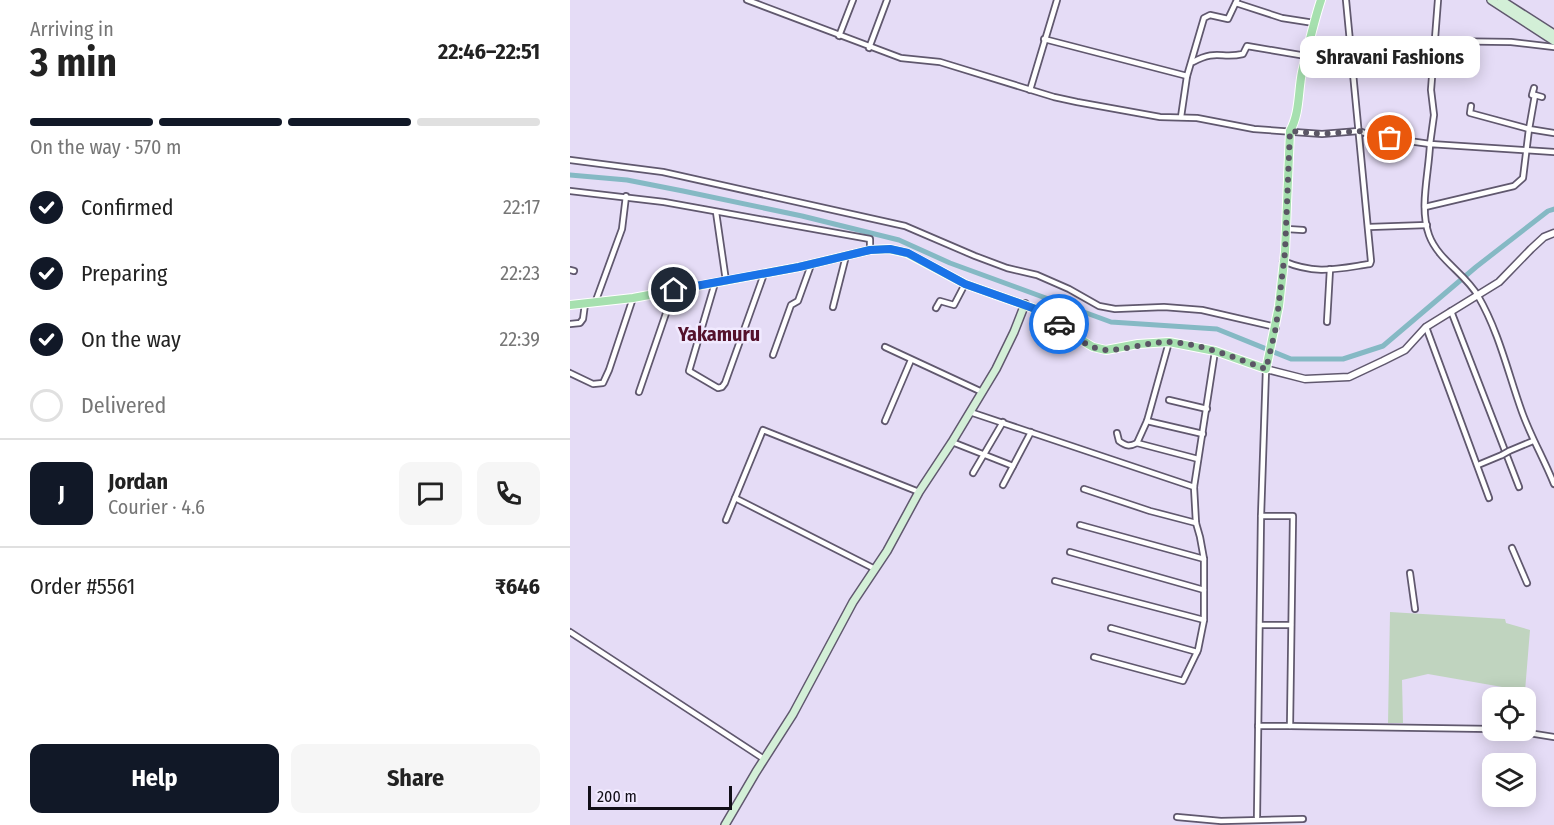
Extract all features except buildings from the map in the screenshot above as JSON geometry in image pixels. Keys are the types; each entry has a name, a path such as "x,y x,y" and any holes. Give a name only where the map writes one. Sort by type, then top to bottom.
{"main road":[{"path":"570,305 633,298 811,265 870,250 890,249 908,253 965,284 1041,311 1081,340 1106,350 1138,344 1168,342 1215,351 1267,366 1276,327 1287,229 1290,131 1295,122 1302,72 1321,0"},
{"path":"1491,0 1554,42"},
{"path":"1501,0 1554,34"},
{"path":"725,825 809,685 853,602 982,392 1005,352 1025,304"}],"street":[{"path":"747,0 869,48 901,58 940,62 1054,97 1110,108 1160,117 1197,118 1254,129 1322,134 1359,131 1373,136 1430,144 1554,153"},
{"path":"839,36 853,0"},
{"path":"869,48 887,0"},
{"path":"1030,90 1057,0"},
{"path":"1283,261 1305,269 1319,271 1370,264 1369,227 1346,0"},
{"path":"1438,0 1431,90 1434,115 1425,207 1427,225 1431,240 1478,296 1499,340 1533,441 1554,484"},
{"path":"1181,117 1187,76 1205,16 1228,19 1236,1 1282,18 1314,23"},
{"path":"1044,39 1187,76"},
{"path":"1436,41 1511,42 1554,47"},
{"path":"1193,62 1216,54 1234,56 1243,54 1247,46 1306,59 1352,63"},
{"path":"1352,50 1389,49 1435,52"},
{"path":"1534,88 1532,95 1542,97"},
{"path":"1425,207 1518,184 1524,174 1535,95"},
{"path":"1471,106 1470,113 1529,129 1554,133"},
{"path":"570,159 663,172 905,226 1007,268 1037,275 1099,306 1115,309 1164,307 1202,310 1276,327"},
{"path":"570,191 626,196 870,239 870,250"},
{"path":"594,303 622,229 626,196"},
{"path":"716,212 726,281"},
{"path":"1369,227 1427,225"},
{"path":"1287,229 1303,230"},
{"path":"1256,821 1261,516 1267,366 1305,379 1349,377 1405,350 1426,327 1499,282 1544,237 1554,233"},
{"path":"833,307 846,256"},
{"path":"774,356 791,305 798,301 811,265"},
{"path":"1327,322 1330,269"},
{"path":"714,283 689,371 718,388 724,383 764,274"},
{"path":"936,308 940,301 954,305 965,284"},
{"path":"639,392 674,290"},
{"path":"570,373 593,384 603,383 633,298"},
{"path":"570,324 580,323 583,319 585,304"},
{"path":"1451,311 1519,487"},
{"path":"1426,327 1489,498"},
{"path":"1137,443 1147,421 1168,342"},
{"path":"885,347 982,392"},
{"path":"1094,657 1183,681 1197,652 1204,620 1204,559 1196,523 1194,487 1215,351"},
{"path":"885,421 911,360"},
{"path":"1169,400 1207,409"},
{"path":"970,412 1194,487"},
{"path":"1147,421 1203,434"},
{"path":"973,473 1003,422"},
{"path":"726,520 763,430 919,492"},
{"path":"1003,485 1031,432"},
{"path":"1117,433 1119,441 1125,445 1130,446 1137,443 1198,459"},
{"path":"1478,465 1533,441"},
{"path":"952,442 1013,466"},
{"path":"1084,489 1150,511 1196,523"},
{"path":"735,498 874,569"},
{"path":"1261,516 1293,516 1290,726"},
{"path":"1080,525 1204,559"},
{"path":"1512,548 1527,583"},
{"path":"1070,552 1204,590"},
{"path":"1410,573 1416,609"},
{"path":"1055,581 1204,620"},
{"path":"1260,625 1292,625"},
{"path":"1111,628 1197,652"},
{"path":"570,632 764,759"},
{"path":"1258,726 1482,729"},
{"path":"1536,734 1554,736"},
{"path":"1177,817 1221,823 1303,819"}],"green space":[{"path":"1390,612 1505,619 1506,623 1530,630 1525,687 1502,687 1428,674 1402,680 1403,723 1388,723"}],"waterway":[{"path":"570,175 627,180 683,191 802,216 899,240 950,263 1111,322 1217,329 1291,359 1343,359 1383,346 1476,267 1548,211 1554,209"}],"way so far":[{"path":"1059,324 1081,340 1106,350 1138,344 1168,342 1215,351 1266,369 1276,327 1285,252 1290,131 1322,134 1359,131 1390,138"}],"place":[{"name":"Shravani Fashions","path":"1390,138"}],"district":[{"name":"Yakamuru","path":"719,334"}],"route":[{"path":"674,290 799,267 870,250 890,249 908,253 965,284 1041,311 1059,324"}]}
